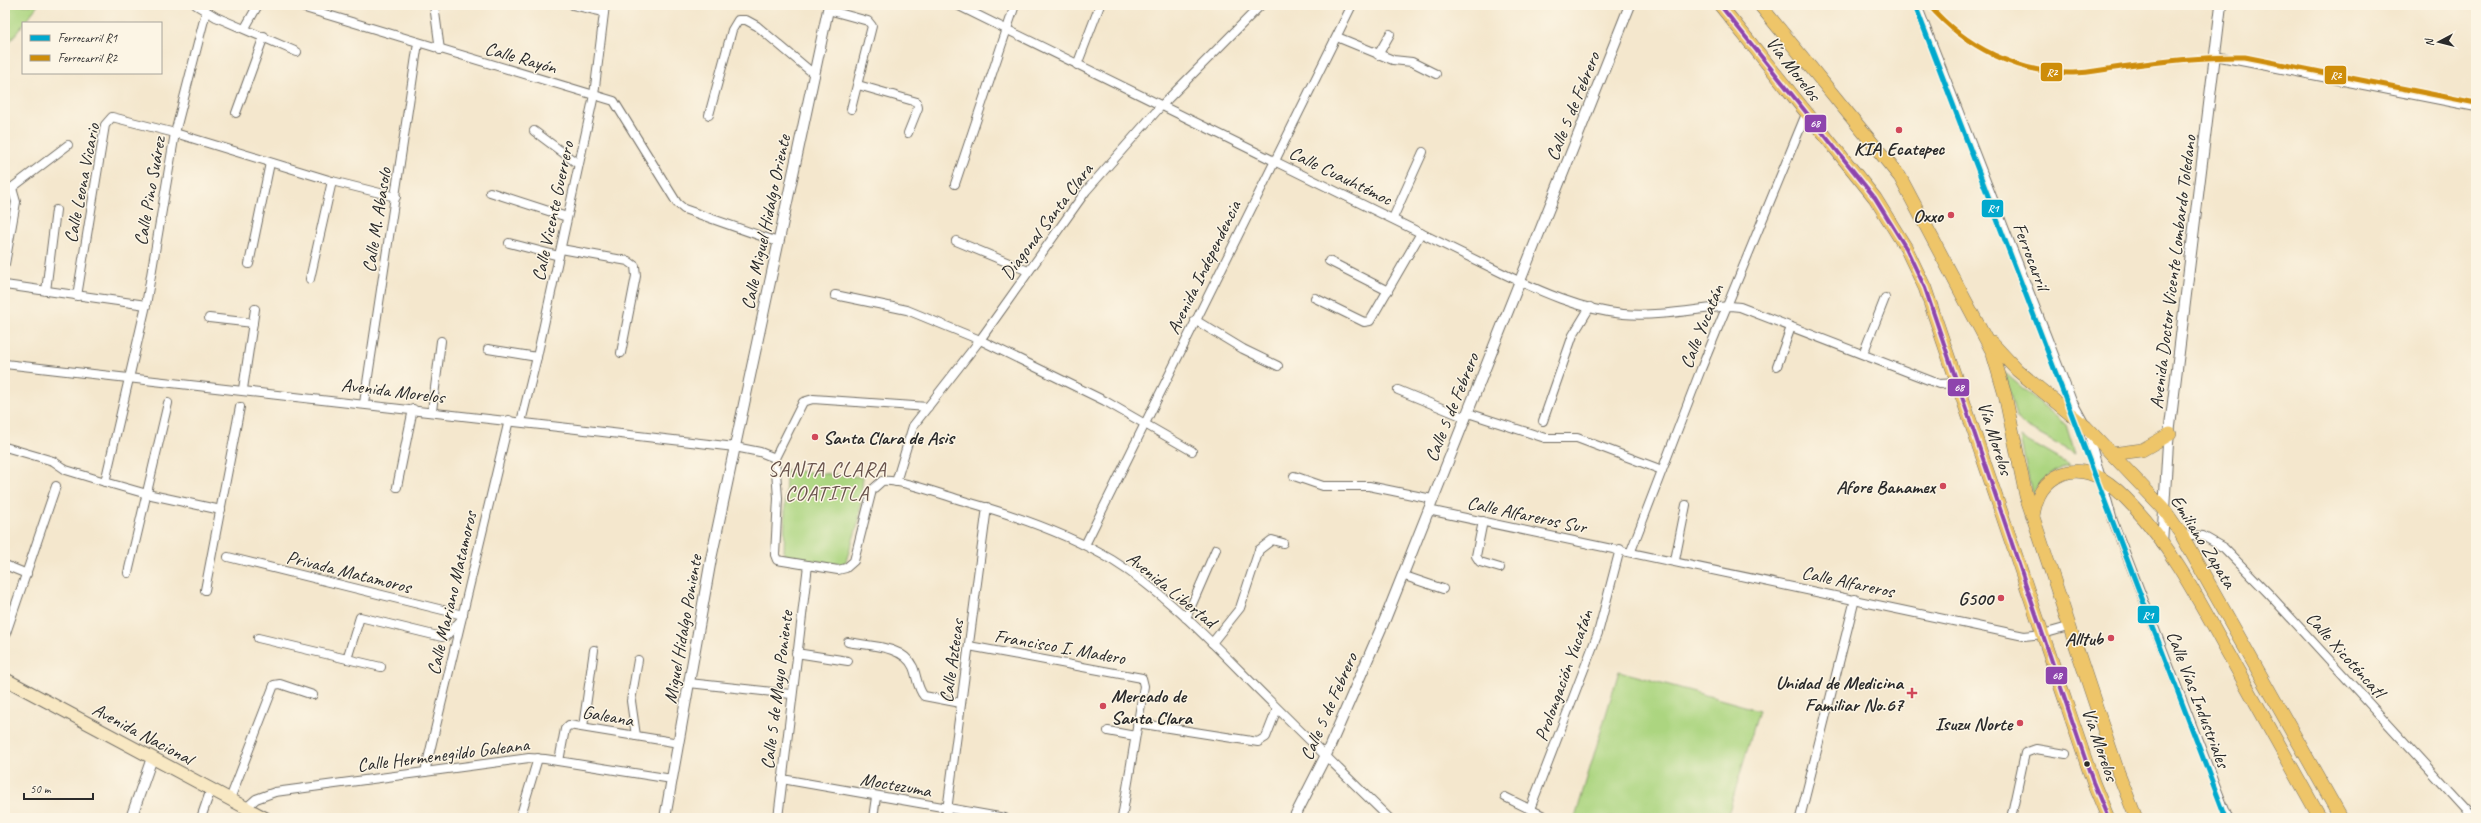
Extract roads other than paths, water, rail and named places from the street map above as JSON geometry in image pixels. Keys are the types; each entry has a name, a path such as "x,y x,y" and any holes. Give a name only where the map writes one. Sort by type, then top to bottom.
{"main road":[{"name":"Vía Morelos","path":"1720,5 1875,198 1906,248 1925,288 2043,634 2108,818"},
{"name":"Vía Morelos","path":"1760,5 1900,177 1980,327 1999,371 2021,477 2033,516 2068,626 2118,772 2136,818"},
{"name":"Emiliano Zapata","path":"1980,327 2017,370 2086,427 2163,508 2181,534 2341,818"},
{"path":"2112,454 2142,450 2170,434"},
{"name":"Emiliano Zapata","path":"2033,516 2037,498 2051,480 2070,472 2081,471 2101,479 2134,508 2162,544 2192,588 2320,818"},
{"name":"Avenida Nacional","path":"5,679 265,818"}],"street":[{"path":"196,5 206,12 264,36 297,52"},
{"path":"245,28 258,5"},
{"name":"Calle Rayón","path":"295,5 440,50 608,98 620,106 678,203 684,209 778,242"},
{"path":"319,5 326,14"},
{"path":"434,5 440,50"},
{"path":"573,5 605,9"},
{"name":"Calle Cuauhtémoc","path":"957,5 966,7 1008,31 1393,218 1520,282 1590,307 1637,314 1726,306 1740,307 1938,384 1958,383"},
{"path":"954,184 1008,31 1015,5"},
{"path":"1077,65 1100,5"},
{"name":"Diagonal Santa Clara","path":"896,482 913,426 980,340 1086,191 1161,106 1261,5"},
{"name":"Avenida Independencia","path":"1085,545 1274,160 1352,5"},
{"name":"Calle 5 de Febrero","path":"1294,818 1326,755 1402,575 1630,5"},
{"name":"Ferrocarril","path":"1917,5 2072,401 2086,427 2101,479"},
{"name":"Avenida Doctor Vicente Lombardo Toledano","path":"2162,544 2163,508 2170,434 2221,5"},
{"path":"829,8 872,24 851,109"},
{"name":"Calle Miguel Hidalgo Oriente","path":"734,447 829,8"},
{"name":"Calle Vicente Guerrero","path":"520,422 537,357 594,95 605,9"},
{"name":"Calle Pino Suárez","path":"104,482 146,306 175,133 206,12"},
{"path":"709,115 732,30 738,20 746,20 756,26 815,75"},
{"path":"1378,55 1390,34"},
{"path":"236,112 264,36"},
{"path":"1337,37 1378,55 1393,60 1412,62 1436,74"},
{"name":"Calle M. Abasolo","path":"364,403 418,43"},
{"path":"2215,56 2476,107"},
{"path":"858,85 917,102 918,108 908,133"},
{"name":"Calle Yucatán","path":"1631,551 1726,306 1806,114"},
{"name":"Calle Leona Vicario","path":"77,296 107,121 115,117 175,133"},
{"path":"534,131 578,164"},
{"path":"175,133 332,181 396,197"},
{"path":"5,264 16,202 8,190 68,145"},
{"path":"1393,218 1423,152"},
{"path":"249,264 270,163"},
{"path":"310,279 332,181"},
{"path":"490,192 567,217"},
{"path":"46,291 56,210"},
{"path":"1316,298 1366,322 1373,318 1421,233"},
{"path":"956,241 1028,271"},
{"path":"509,243 560,252 628,261 634,266 636,276 621,353"},
{"path":"1328,261 1388,291"},
{"path":"5,285 146,306"},
{"path":"835,295 907,310 980,340 1066,381 1145,422 1192,451"},
{"path":"1863,354 1885,298"},
{"path":"1543,421 1573,335 1590,307"},
{"path":"243,389 255,309"},
{"path":"209,318 253,323"},
{"path":"1195,320 1243,349 1278,366"},
{"path":"1777,366 1791,327"},
{"path":"432,411 441,341"},
{"path":"488,349 537,357"},
{"name":"Avenida Morelos","path":"5,364 243,389 734,447 760,452 775,458"},
{"path":"1398,390 1467,415 1545,438 1577,438 1662,470"},
{"path":"808,565 778,561 775,558 778,498 775,458 800,406 806,400 910,404 928,407"},
{"path":"128,573 168,403"},
{"path":"205,590 240,407"},
{"path":"396,487 413,409"},
{"name":"Calle Mariano Matamoros","path":"425,772 509,420"},
{"path":"5,447 52,461 66,470 104,482 147,494 221,510"},
{"name":"Miguel Hidalgo Poniente","path":"665,818 734,447"},
{"path":"1294,476 1323,486 1369,486 1432,499"},
{"name":"Calle Vías Industriales","path":"2101,479 2113,521 2228,818"},
{"name":"Avenida Libertad","path":"808,565 838,570 851,566 854,561 872,490 878,483 896,482 987,507 1085,545 1136,577 1186,618 1277,709 1326,755 1385,816"},
{"path":"5,636 8,616 27,574 56,486"},
{"path":"1675,560 1686,505"},
{"name":"Calle Aztecas","path":"946,818 987,507"},
{"name":"Calle Alfareros Sur","path":"1428,510 1620,549"},
{"path":"1483,521 1476,556 1480,562 1500,568"},
{"name":"Calle Xicoténcatl","path":"2181,534 2203,536 2224,548 2269,594 2474,818"},
{"path":"1212,643 1240,608 1260,548 1272,540 1283,543"},
{"path":"1186,618 1216,549"},
{"name":"Calle Alfareros","path":"1620,549 2024,636 2043,634 2068,626"},
{"name":"Prolongación Yucatán","path":"1530,809 1598,633 1620,549"},
{"name":"Privada Matamoros","path":"228,557 462,617"},
{"path":"5,564 27,574"},
{"name":"Calle 5 de Mayo Poniente","path":"778,818 791,694 808,565"},
{"path":"1402,575 1443,589"},
{"path":"1800,818 1855,599"},
{"path":"346,659 360,617 442,637 446,636 462,617"},
{"path":"258,638 381,667"},
{"path":"848,642 889,649 905,655 913,668 924,696 961,703"},
{"name":"Francisco I. Madero","path":"969,646 1139,677 1144,680 1137,723"},
{"path":"583,727 594,650"},
{"path":"796,653 848,661"},
{"path":"636,736 631,701 638,660"},
{"path":"689,683 791,694"},
{"path":"230,799 274,685 280,684 313,695"},
{"path":"1122,818 1137,723 1258,742 1266,737 1277,709"},
{"name":"Galeana","path":"559,761 566,727 583,727 679,743"},
{"path":"1108,731 1135,736"},
{"path":"2011,818 2025,753 2036,749 2066,754"},
{"path":"131,818 152,758"},
{"path":"522,818 538,758"},
{"name":"Calle Hermenegildo Galeana","path":"246,808 256,799 275,792 538,758 672,779"},
{"name":"Moctezuma","path":"782,778 876,797 1005,818"},
{"path":"201,818 211,789"},
{"path":"873,818 876,797"},
{"path":"1505,797 1548,818"}],"rail line":[{"name":"R1","path":"1915,5 2226,818"},
{"name":"R2","path":"1929,5 1943,20 1975,45 2012,63 2032,69 2052,72 2079,73 2183,59 2245,57 2476,103"}],"place":[{"name":"KIA Ecatepec","path":"1899,130"},
{"name":"Oxxo","path":"1951,215"},
{"name":"Santa Clara de Asis","path":"815,437"},
{"name":"Afore Banamex","path":"1943,486"},
{"name":"G500","path":"2001,598"},
{"name":"Alltub","path":"2111,638"},
{"name":"Unidad de Medicina Familiar No.67","path":"1912,693"},
{"name":"Mercado de Santa Clara","path":"1103,706"},
{"name":"Isuzu Norte","path":"2020,723"}],"district":[{"name":"SANTA CLARA COATITLA","path":"827,481"}]}
